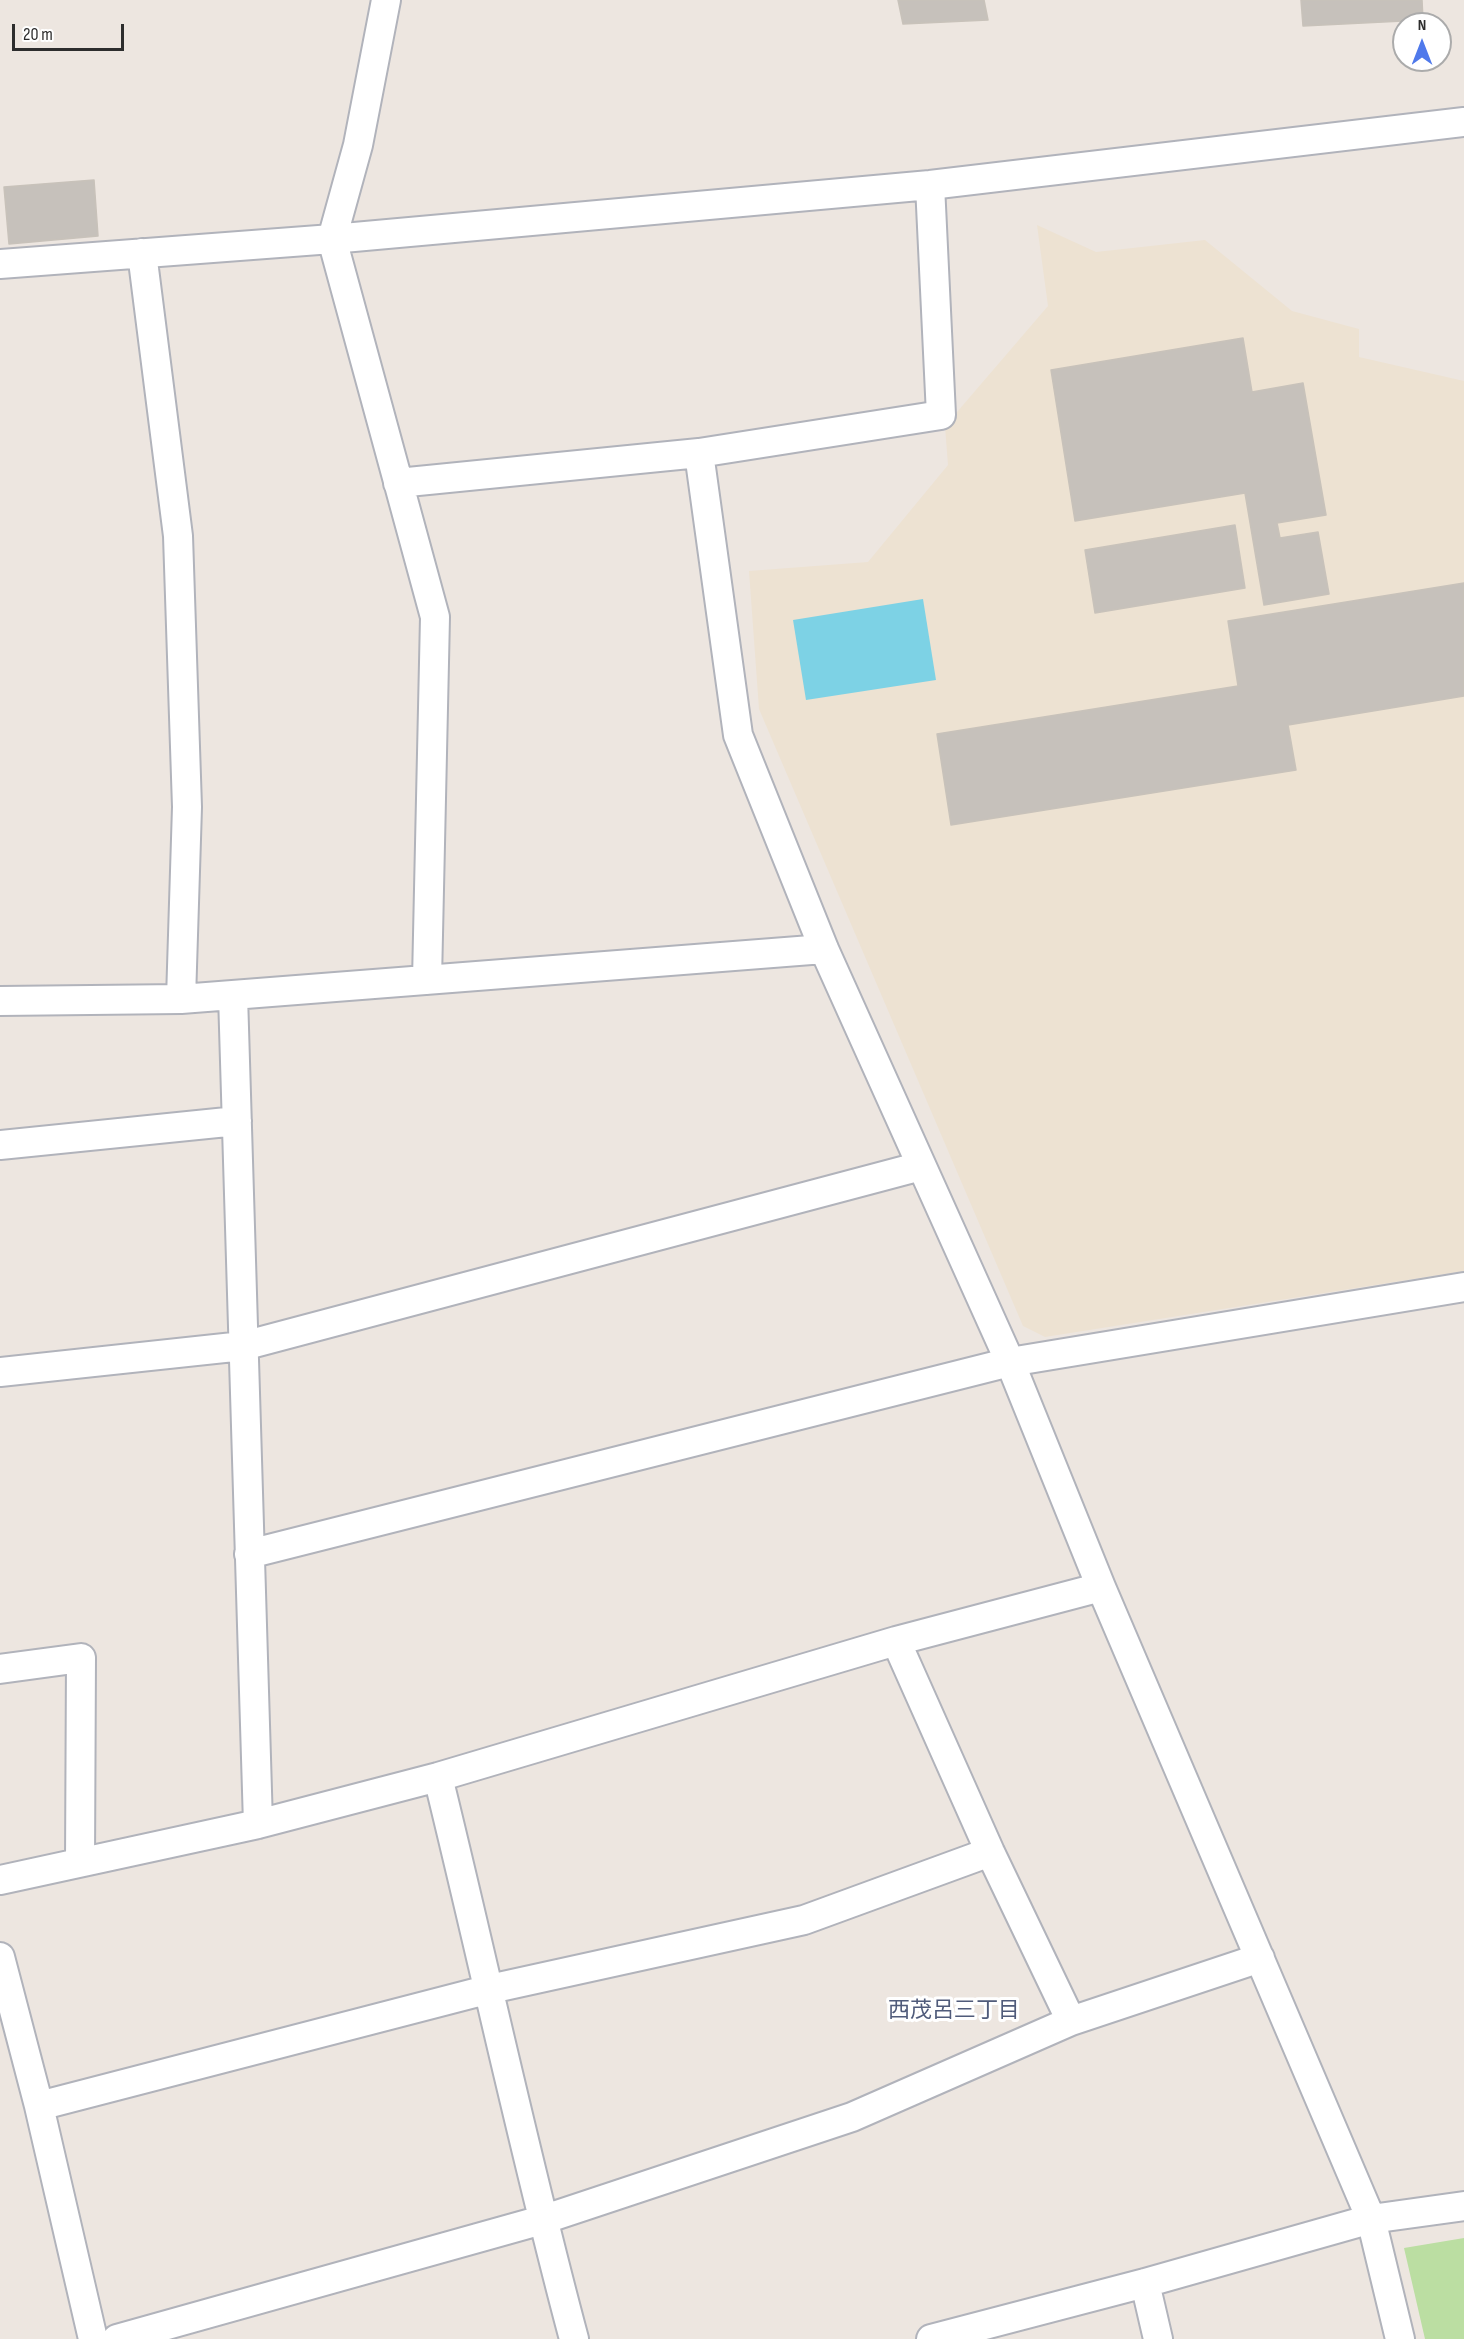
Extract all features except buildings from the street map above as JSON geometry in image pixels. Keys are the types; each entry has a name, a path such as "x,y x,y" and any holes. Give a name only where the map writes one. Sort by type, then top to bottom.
{"street":[{"path":"386,0 358,145 332,239 435,617 427,980"},
{"path":"0,264 332,239 930,185 1464,122"},
{"path":"398,483 699,453 941,415 930,185"},
{"path":"142,253 178,536 187,807 181,999"},
{"path":"699,453 738,735 824,949 1010,1362 1101,1587 1371,2219 1400,2339"},
{"path":"0,1001 181,999 824,949"},
{"path":"233,995 258,1824"},
{"path":"0,1144 237,1121"},
{"path":"0,1372 243,1346 921,1166"},
{"path":"249,1554 1010,1362 1464,1287"},
{"path":"0,1880 258,1824 438,1778 896,1641 1101,1587"},
{"path":"896,1641 990,1852 1071,2021"},
{"path":"0,1669 81,1658 80,1863"},
{"path":"438,1778 490,1989 542,2220 574,2339"},
{"path":"39,2106 490,1989 804,1920 990,1852"},
{"path":"0,1957 39,2106 93,2339"},
{"path":"117,2339 542,2220 852,2117 1071,2021 1260,1958"},
{"path":"931,2339 1145,2283 1371,2219 1464,2206"},
{"path":"1145,2283 1158,2339"}],"shaded area":[{"path":"1037,225 1096,252 1205,240 1292,311 1359,329 1359,357 1464,381 1464,1271 1045,1337 1023,1326 759,709 749,571 868,562 948,465 945,426 1048,306"}],"green space":[{"path":"1464,2238 1464,2339 1425,2339 1404,2248"}],"water":[{"path":"923,599 936,680 806,700 793,620"}],"district":[{"name":"西茂呂三丁目","path":"954,2011"}]}
